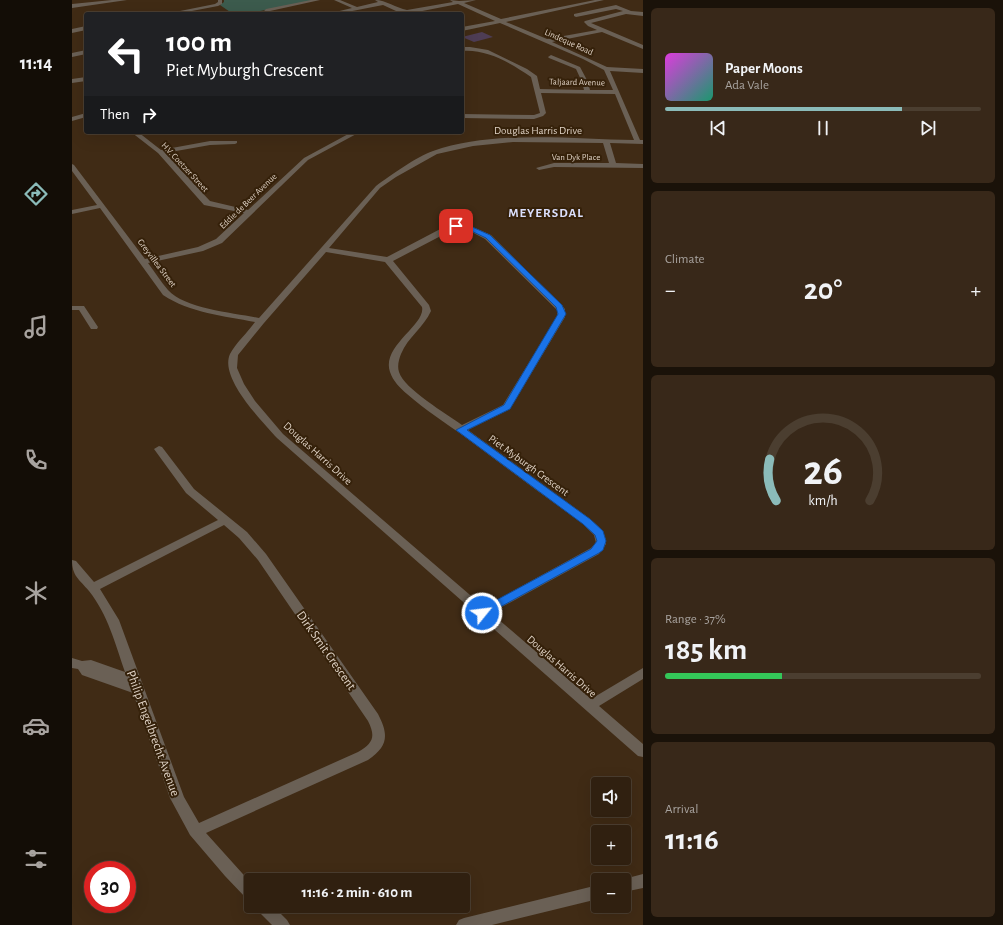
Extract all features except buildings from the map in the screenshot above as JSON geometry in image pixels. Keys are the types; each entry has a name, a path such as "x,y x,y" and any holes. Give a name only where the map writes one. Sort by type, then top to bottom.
{"street":[{"path":"72,6 125,0"},
{"path":"179,12 216,5 220,3 220,0"},
{"path":"266,12 268,10 318,0"},
{"path":"336,0 356,8"},
{"path":"377,0 398,10 411,12 474,0"},
{"name":"Lindeque Road","path":"452,0 606,69"},
{"path":"464,29 602,0"},
{"path":"339,12 383,3"},
{"path":"576,15 616,7 630,12 643,14"},
{"path":"630,12 587,22 643,47"},
{"path":"72,31 84,28"},
{"path":"546,41 602,30"},
{"path":"464,48 477,48 525,70 534,76 543,113 540,116 529,117 464,116"},
{"path":"72,55 84,52"},
{"path":"551,57 578,68 585,82 587,92"},
{"path":"640,142 606,69 643,71"},
{"path":"72,81 84,79"},
{"name":"Taljaard Avenue","path":"538,91 617,92"},
{"path":"72,119 84,116"},
{"name":"H.V. Coetzer Street","path":"137,134 160,152 207,203 250,212"},
{"name":"Eddie de Beer Avenue","path":"143,262 209,246 223,239 306,159 353,134"},
{"name":"Douglas Harris Drive","path":"640,142 498,141 473,144 438,152 386,181 261,321 238,349 233,360 234,374 252,403 280,436 643,752"},
{"path":"160,152 210,143 235,142"},
{"name":"Van Dyk Place","path":"606,142 613,165"},
{"name":"Van Dyk Place","path":"539,168 554,165 643,166"},
{"name":"Greyvillea Street","path":"72,166 166,293 176,300 192,306 261,321"},
{"path":"72,212 101,206"},
{"path":"324,249 388,260 450,228 456,226 468,227 488,236 561,309 561,316 507,407 460,430"},
{"name":"Piet Myburgh Crescent","path":"388,260 413,289 428,311 394,356 394,373 404,388 586,521 597,530 601,537 601,544 595,551 482,613"},
{"path":"72,308 81,308 94,327"},
{"path":"93,588 224,521 182,482 159,448"},
{"name":"Dirk Smit Crescent","path":"195,831 363,756 373,750 380,739 379,728 373,718 262,557 243,535 224,521"},
{"name":"Philip Engelbrecht Avenue","path":"72,564 104,603 113,620 177,798 186,818 221,862 244,886"},
{"path":"77,664 86,672 136,685"},
{"path":"590,706 643,673"},
{"path":"631,884 643,881"},
{"path":"464,925 591,894"},
{"path":"270,913 282,925"}],"green space":[{"path":"224,0 315,0 255,12 230,12 220,5 224,2"}],"district":[{"name":"MEYERSDAL","path":"546,212"}],"route":[{"path":"456,226 468,227 488,236 559,306 562,314 507,407 502,411 460,430 586,521 597,530 602,541 595,551 482,613"}]}
